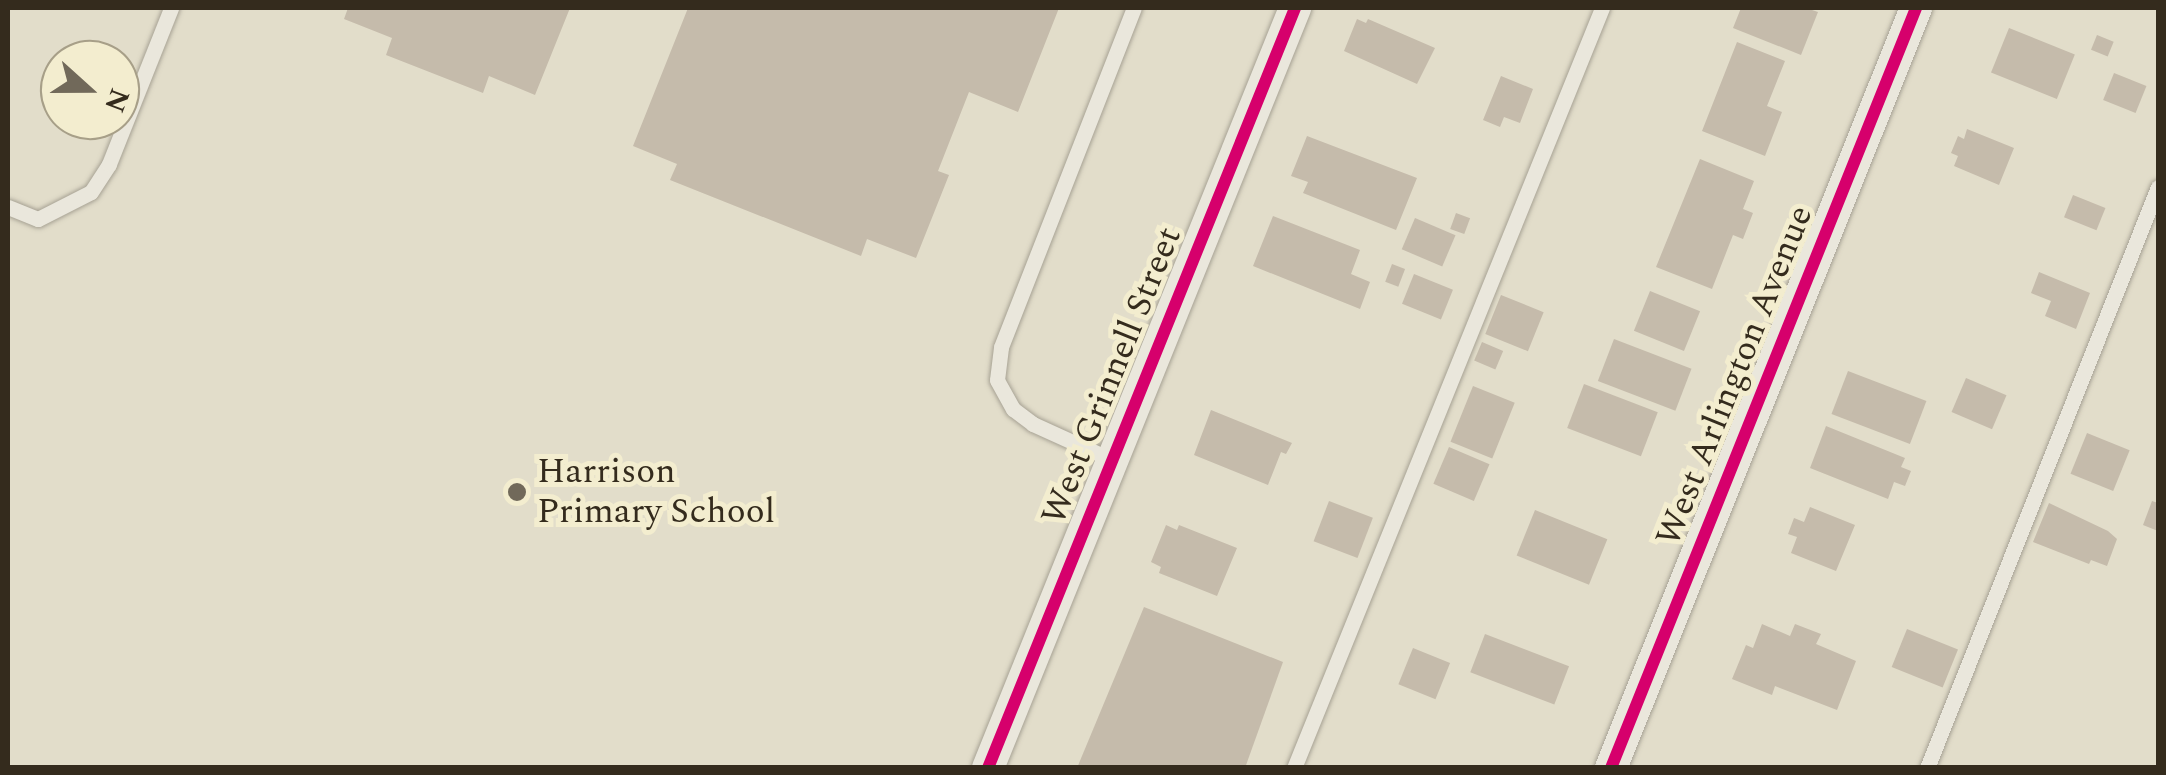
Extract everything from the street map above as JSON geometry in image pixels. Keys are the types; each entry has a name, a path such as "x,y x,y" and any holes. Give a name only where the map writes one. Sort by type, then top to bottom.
{"street":[{"name":"West Grinnell Street","path":"988,768 1295,8"},
{"name":"West Arlington Avenue","path":"1610,768 1916,8"}],"lane":[{"path":"8,207 38,218 66,208 90,192 109,164 171,8"},
{"path":"1110,458 1034,424 1012,409 997,380 1001,347 1134,8"},
{"path":"1294,768 1602,8"},
{"path":"1927,768 2158,187"}],"building":[{"path":"348,8 570,8 535,95 489,76 483,93 386,55 392,38 344,19"},
{"path":"688,8 1059,8 1018,112 969,92 938,171 949,175 916,258 867,239 861,256 670,180 677,164 633,146"},
{"path":"1741,8 1806,8 1818,12 1801,55 1733,28"},
{"path":"1357,19 1366,23 1368,19 1435,48 1417,84 1344,51"},
{"path":"2009,28 2075,55 2057,99 1991,73"},
{"path":"2097,35 2114,42 2108,57 2091,50"},
{"path":"1737,42 1785,61 1767,106 1782,112 1765,156 1702,131"},
{"path":"2114,73 2146,86 2136,113 2103,100"},
{"path":"1501,76 1533,89 1520,123 1504,117 1500,127 1483,120"},
{"path":"1967,129 2014,148 1999,185 1954,166 1958,156 1951,153 1958,136 1964,139"},
{"path":"1307,136 1417,178 1396,230 1303,193 1308,182 1291,176"},
{"path":"1700,159 1754,181 1743,209 1753,213 1743,239 1733,235 1712,289 1656,267"},
{"path":"2073,195 2105,208 2096,230 2064,217"},
{"path":"1456,213 1470,218 1464,234 1450,229"},
{"path":"1273,216 1360,250 1351,274 1370,282 1360,309 1253,266"},
{"path":"1415,218 1456,235 1442,266 1402,249"},
{"path":"1392,264 1405,269 1398,287 1385,282"},
{"path":"2039,272 2090,293 2076,329 2045,316 2051,301 2031,293"},
{"path":"1414,274 1453,290 1441,319 1402,304"},
{"path":"1650,291 1700,311 1684,351 1634,331"},
{"path":"1501,295 1544,312 1528,351 1485,334"},
{"path":"1614,339 1691,369 1675,411 1598,381"},
{"path":"1482,342 1503,351 1495,369 1474,360"},
{"path":"1848,371 1926,401 1910,444 1832,414"},
{"path":"1966,378 2007,395 1992,429 1952,412"},
{"path":"1584,384 1658,412 1641,456 1567,428"},
{"path":"1473,386 1515,403 1492,458 1451,442"},
{"path":"1211,410 1292,443 1286,454 1281,452 1268,485 1194,455"},
{"path":"1826,426 1905,458 1901,467 1911,471 1905,486 1894,482 1888,499 1810,468"},
{"path":"2087,433 2130,450 2113,491 2071,474"},
{"path":"1449,447 1490,464 1474,501 1433,484"},
{"path":"1329,501 1373,518 1357,558 1314,541"},
{"path":"2152,501 2158,503 2158,531 2143,525"},
{"path":"2049,503 2117,539 2107,566 2091,560 2089,564 2033,542"},
{"path":"1810,507 1855,525 1836,571 1791,553 1797,537 1788,534 1794,518 1804,522"},
{"path":"1535,510 1607,539 1589,585 1517,555"},
{"path":"1166,525 1177,530 1179,525 1237,548 1217,596 1159,573 1161,567 1151,562"},
{"path":"1144,607 1283,662 1245,768 1077,768"},
{"path":"1762,624 1790,636 1795,624 1821,634 1816,644 1856,661 1837,710 1775,686 1772,695 1732,679 1746,645 1753,648"},
{"path":"1907,629 1958,650 1943,688 1892,667"},
{"path":"1485,634 1569,666 1554,705 1470,672"},
{"path":"1413,648 1450,663 1435,699 1398,684"}],"cycle path":[{"path":"988,768 1295,8"},
{"path":"1611,768 1916,8"}],"place":[{"name":"Harrison Primary School","path":"517,492"}]}
